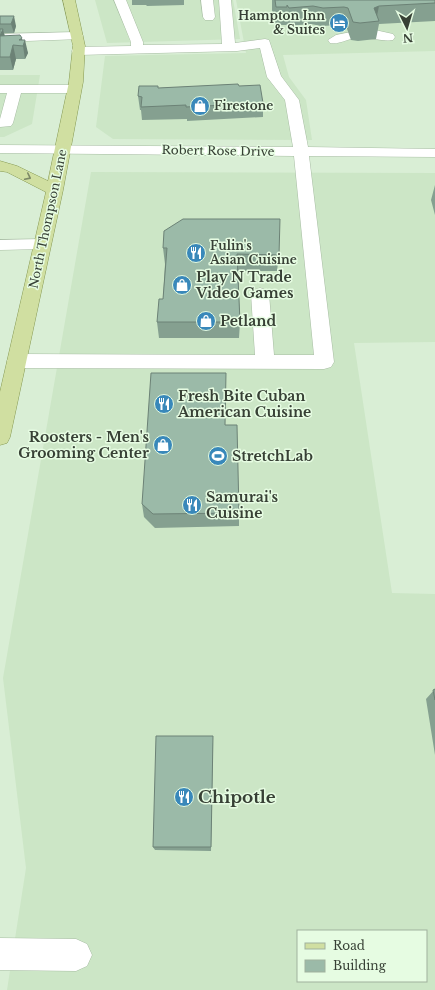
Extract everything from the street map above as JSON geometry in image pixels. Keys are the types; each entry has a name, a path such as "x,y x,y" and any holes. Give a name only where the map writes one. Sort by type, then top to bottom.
{"main road":[{"name":"North Thompson Lane","path":"0,437 2,416 17,361 64,149 74,88 78,51 73,13 69,0"},
{"path":"0,166 12,169 54,190"}],"street":[{"path":"120,0 137,42 137,49"},
{"path":"207,0 214,17 218,0"},
{"path":"225,0 229,47"},
{"path":"334,40 343,35 378,34 389,37"},
{"path":"0,38 77,36"},
{"path":"17,361 324,362 301,152 292,100 274,77 265,43 229,47 78,51"},
{"path":"0,89 74,88"},
{"path":"0,123 6,123 15,89"},
{"name":"Robert Rose Drive","path":"0,149 435,153"},
{"path":"2,244 42,244"},
{"path":"260,294 265,362"},
{"path":"0,954 76,955"}],"shaded area":[{"path":"95,0 233,0 240,39 107,43"},
{"path":"236,0 435,0 435,51 283,55 289,77 306,100 312,140 113,139 96,127 105,56 246,53"},
{"path":"0,75 40,75 32,124 4,137 0,137"},
{"path":"91,172 435,173 435,342 354,343 392,593 435,594 435,990 7,990 26,868 3,678"}],"building":[{"path":"275,0 435,0 435,3 379,6 374,8 379,21 360,23 353,22 348,8 323,8 313,6 289,8 287,5 287,7 276,7"},
{"path":"0,16 14,16 11,24 0,24"},
{"path":"0,29 3,29 0,36"},
{"path":"20,35 22,38 19,40 25,40 23,46 13,45 10,57 0,57 0,36"},
{"path":"238,84 239,86 260,85 263,103 186,107 186,105 141,107 142,97 138,96 139,86 158,86 158,88"},
{"path":"183,219 280,219 279,255 237,254 240,322 157,322 159,299 163,299 167,248 163,248 164,231"},
{"path":"151,373 226,373 225,425 237,425 239,513 153,514 142,504"},
{"path":"435,689 435,700 433,690"},
{"name":"Chipotle","path":"156,736 213,736 211,847 153,847"}],"place":[{"name":"Hampton Inn & Suites","path":"339,23"},
{"name":"Firestone","path":"200,106"},
{"name":"Fulin's Asian Cuisine","path":"196,253"},
{"name":"Play N Trade Video Games","path":"182,285"},
{"name":"Petland","path":"206,321"},
{"name":"Fresh Bite Cuban American Cuisine","path":"164,404"},
{"name":"Roosters - Men's Grooming Center","path":"163,445"},
{"name":"StretchLab","path":"218,456"},
{"name":"Samurai's Cuisine","path":"192,505"},
{"name":"Chipotle","path":"184,797"}]}
